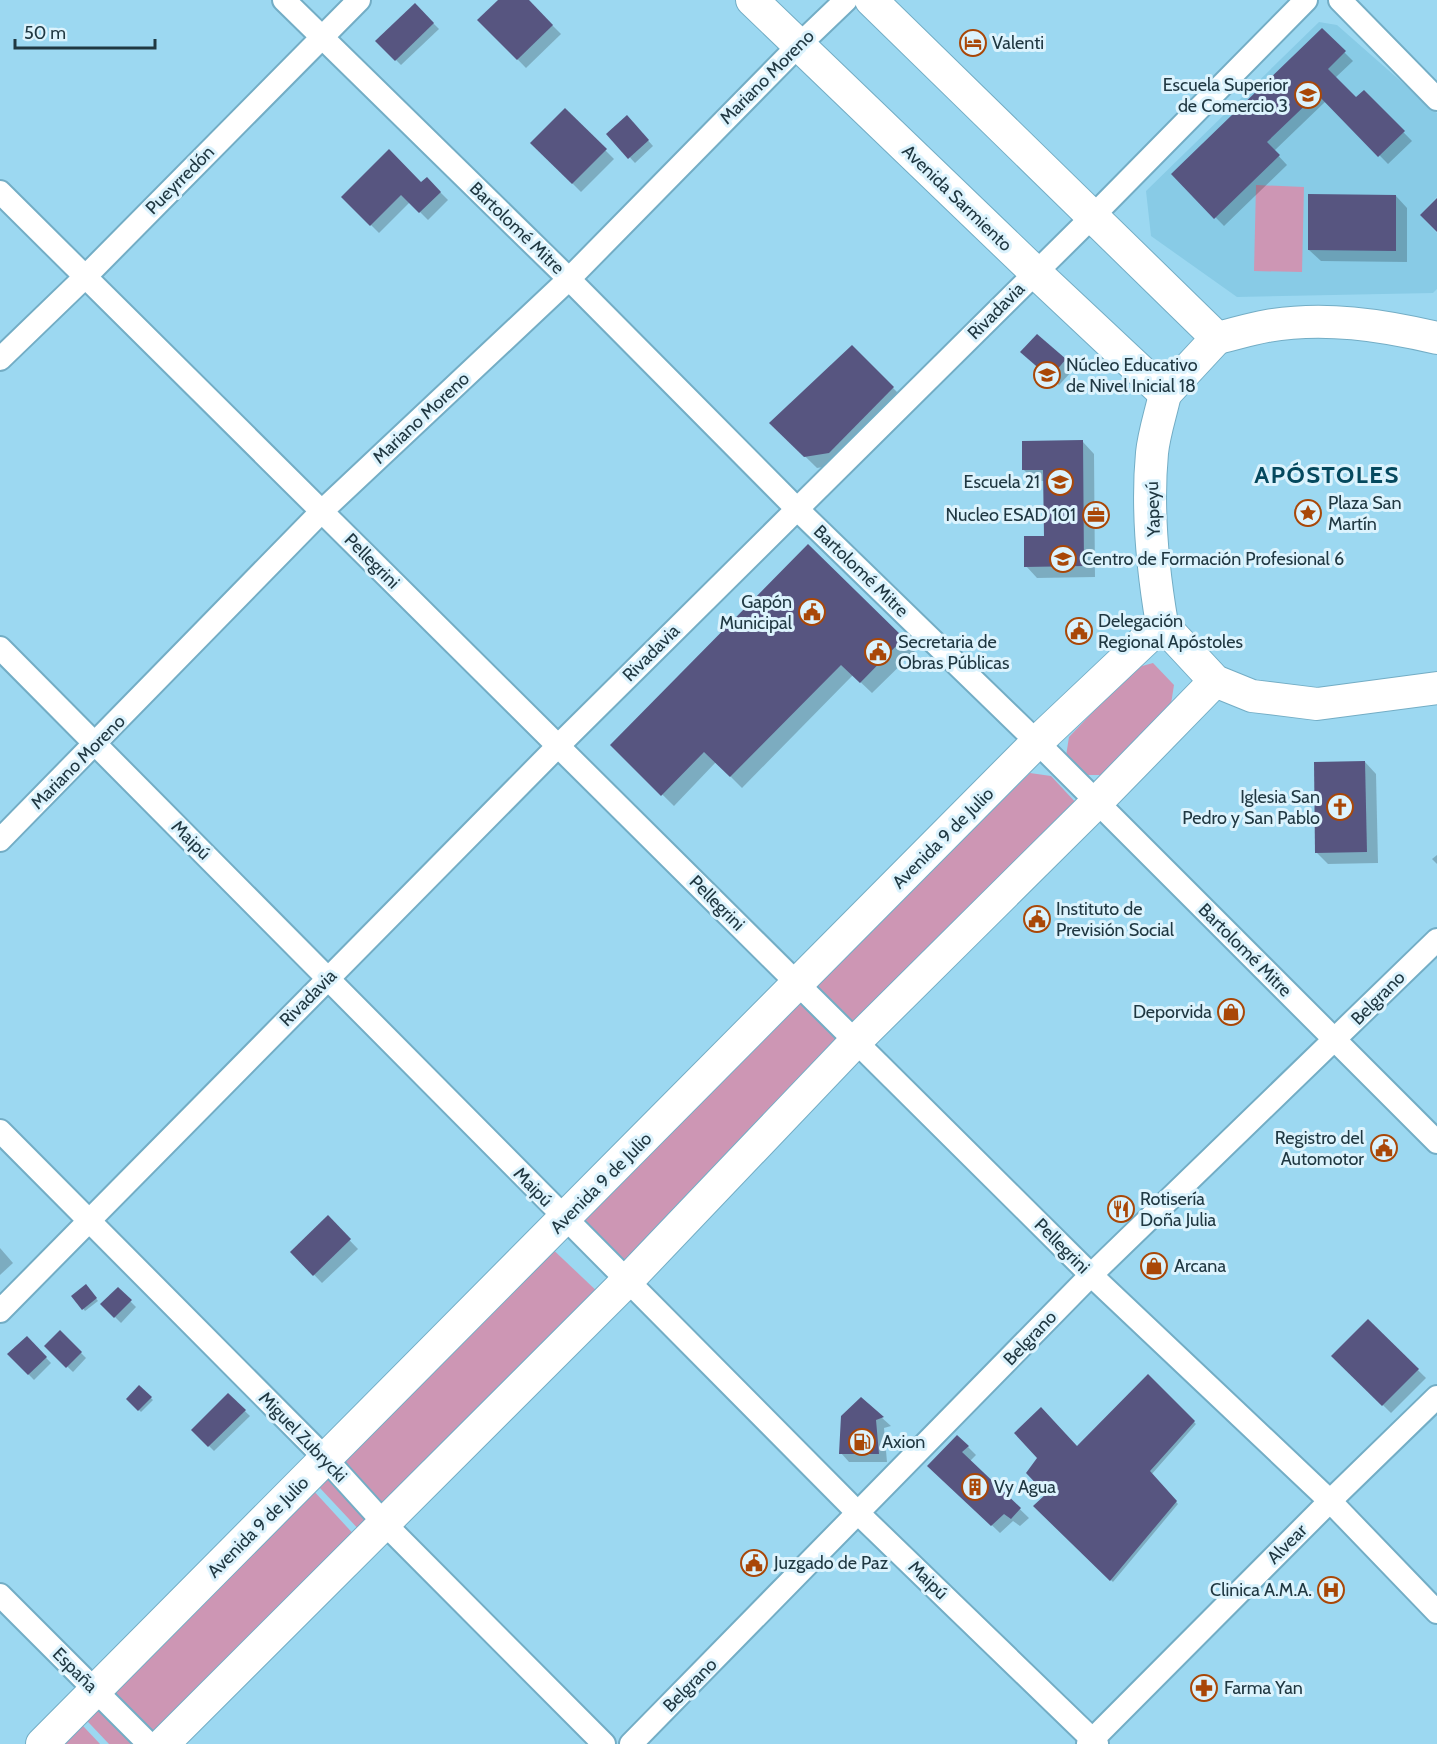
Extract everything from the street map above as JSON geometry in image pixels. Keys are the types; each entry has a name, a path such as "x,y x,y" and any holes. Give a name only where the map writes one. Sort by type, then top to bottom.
{"main road":[{"name":"Avenida Sarmiento","path":"752,0 1165,394"},
{"path":"871,0 1218,338"},
{"path":"1165,394 1218,338 1268,326 1327,321 1387,326 1437,338"},
{"name":"Yapeyú","path":"1162,624 1150,495 1152,451 1165,394"},
{"path":"1162,624 1215,681 1252,696 1317,704 1437,688"},
{"name":"Avenida 9 de Julio","path":"42,1744 1037,742 1162,624"},
{"path":"163,1744 628,1280 856,1041 1097,802 1215,681"}],"street":[{"name":"Bartolomé Mitre","path":"284,0 569,279 796,508 1037,742 1437,1142"},
{"name":"Pueyrredón","path":"0,359 85,277 359,0"},
{"name":"Mariano Moreno","path":"0,840 322,511 569,279 846,0"},
{"name":"Rivadavia","path":"0,1311 558,746 1092,217 1306,0"},
{"path":"1340,0 1437,99"},
{"name":"Pellegrini","path":"0,192 1091,1275 1330,1501 1437,1612"},
{"name":"Maipú","path":"0,648 328,977 564,1219 628,1280 859,1514 1092,1742"},
{"name":"Belgrano","path":"632,1744 1091,1275 1437,940"},
{"name":"Miguel Zubrycki","path":"0,1131 326,1459 385,1524 604,1744"},
{"name":"Alvear","path":"1092,1742 1330,1501 1437,1397"},
{"name":"España","path":"0,1595 149,1744"}],"shaded area":[{"path":"1319,22 1337,25 1437,113 1437,197 1420,215 1437,233 1437,289 1433,293 1237,297 1151,236 1146,191"},
{"path":"1256,185 1304,187 1302,272 1254,271"},
{"path":"1153,663 1174,685 1171,704 1104,775 1084,775 1066,756 1069,737 1135,668"},
{"path":"1030,773 1051,776 1078,805 861,1037 812,988"},
{"path":"804,997 852,1046 631,1272 575,1218"},
{"path":"545,1242 602,1296 363,1534 305,1472"},
{"path":"300,1476 358,1539 150,1744 109,1744 72,1705"},
{"path":"68,1710 100,1744 34,1744"}],"building":[{"path":"498,0 529,0 553,25 517,60 477,20"},
{"path":"415,3 434,23 395,61 375,41"},
{"path":"1322,28 1346,51 1328,69 1356,97 1364,90 1405,131 1378,157 1317,94 1267,142 1280,155 1214,219 1171,174"},
{"path":"565,108 607,149 572,184 530,143"},
{"path":"627,115 649,140 628,159 606,134"},
{"path":"389,149 421,182 427,177 441,192 419,213 401,195 370,226 341,197"},
{"path":"1308,194 1396,195 1396,251 1308,250"},
{"path":"1437,198 1437,232 1420,215"},
{"path":"1037,334 1066,359 1050,378 1020,352"},
{"path":"852,345 894,387 829,453 804,457 769,423"},
{"path":"1083,440 1084,566 1024,567 1024,536 1044,536 1043,470 1022,470 1022,441"},
{"path":"808,544 904,638 860,683 841,665 730,777 704,752 661,796 610,745"},
{"name":"Iglesia San Pedro y San Pablo","path":"1365,761 1367,852 1315,853 1314,762"},
{"path":"328,1215 351,1239 313,1276 290,1252"},
{"path":"86,1284 97,1298 82,1310 71,1296"},
{"path":"118,1287 132,1300 114,1318 100,1304"},
{"path":"1368,1319 1419,1369 1382,1406 1331,1356"},
{"path":"60,1330 82,1352 66,1368 44,1346"},
{"path":"27,1336 47,1357 28,1375 7,1354"},
{"path":"1148,1374 1195,1421 1150,1471 1177,1501 1110,1581 1033,1506 1046,1494 1026,1473 1037,1458 1014,1433 1041,1407 1077,1446"},
{"path":"139,1385 152,1397 138,1411 126,1399"},
{"path":"228,1393 246,1410 208,1447 191,1430"},
{"path":"861,1397 884,1417 876,1420 879,1454 839,1454 841,1416"},
{"name":"Vy Agua","path":"957,1435 969,1446 962,1452 1021,1508 1011,1519 1004,1514 991,1526 927,1466"}],"place":[{"name":"Valenti","path":"973,43"},
{"name":"Escuela Superior de Comercio 3","path":"1308,95"},
{"name":"Núcleo Educativo de Nivel Inicial 18","path":"1047,375"},
{"name":"Escuela 21","path":"1060,482"},
{"name":"Plaza San Martín","path":"1308,513"},
{"name":"Nucleo ESAD 101","path":"1096,515"},
{"name":"Centro de Formación Profesional 6","path":"1063,559"},
{"name":"Gapón Municipal","path":"812,612"},
{"name":"Delegación Regional Apóstoles","path":"1079,631"},
{"name":"Secretaria de Obras Públicas","path":"878,652"},
{"name":"Iglesia San Pedro y San Pablo","path":"1340,807"},
{"name":"Instituto de Previsión Social","path":"1037,919"},
{"name":"Deporvida","path":"1231,1012"},
{"name":"Registro del Automotor","path":"1384,1148"},
{"name":"Rotisería Doña Julia","path":"1121,1209"},
{"name":"Arcana","path":"1154,1266"},
{"name":"Axion","path":"862,1442"},
{"name":"Vy Agua","path":"975,1487"},
{"name":"Juzgado de Paz","path":"754,1563"},
{"name":"Clinica A.M.A.","path":"1331,1590"},
{"name":"Farma Yan","path":"1204,1688"}],"district":[{"name":"APÓSTOLES","path":"1327,475"}]}
